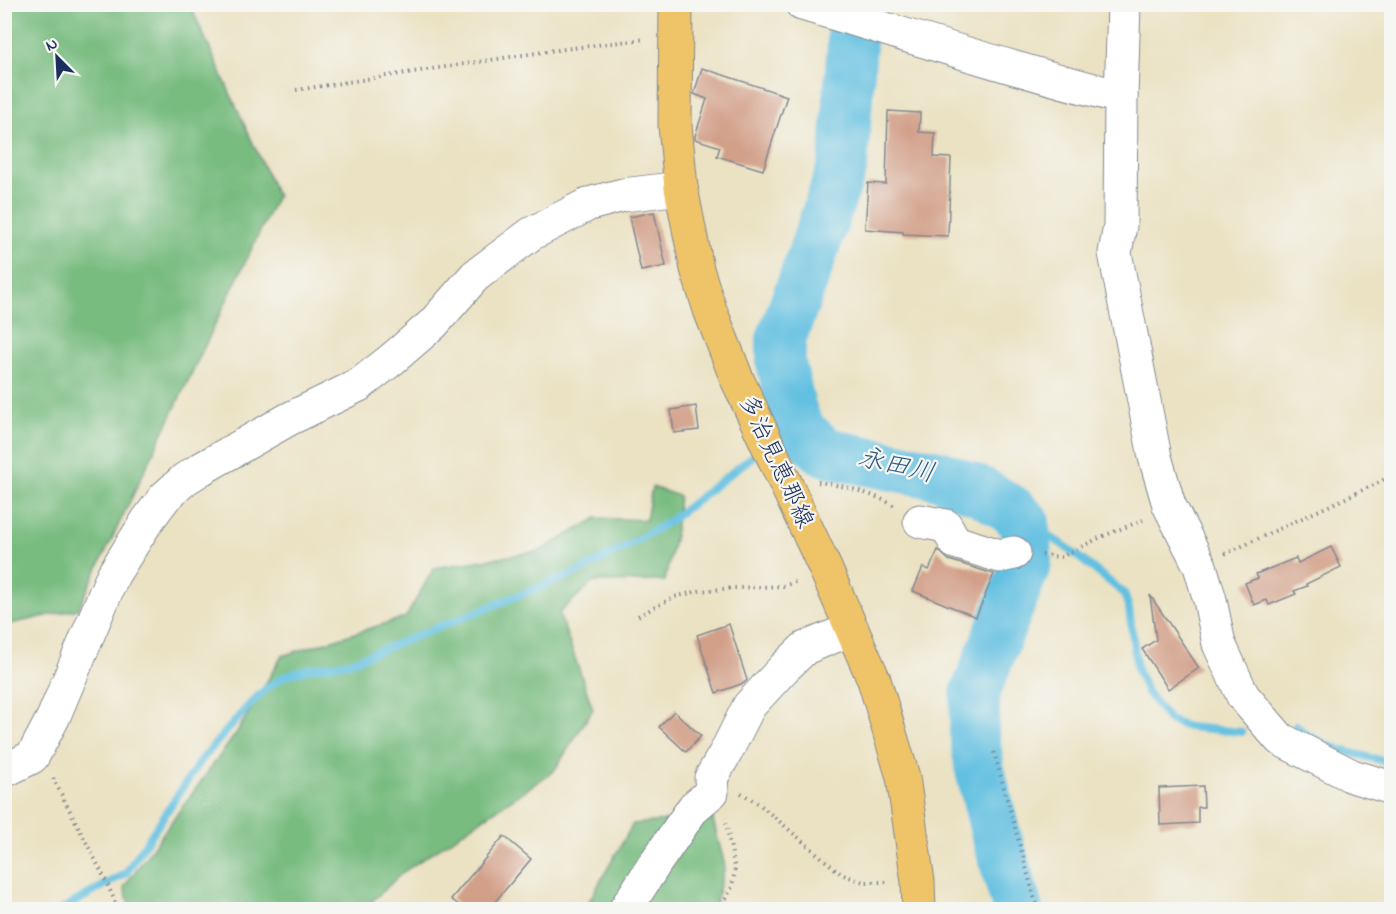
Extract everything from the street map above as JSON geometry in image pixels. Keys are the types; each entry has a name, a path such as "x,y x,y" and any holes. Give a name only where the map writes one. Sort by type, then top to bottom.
{"main road":[{"name":"多治見恵那線","path":"676,20 675,125 681,188 698,269 710,310 737,379 826,570 874,680 903,777 919,896"}],"street":[{"path":"1124,4 1120,226 1115,253 1155,457 1171,508 1200,566 1219,644 1243,696 1280,739 1352,776 1392,788"},
{"path":"811,7 1057,81 1121,97"},
{"path":"4,771 34,754 53,718 113,575 165,497 185,479 289,419 359,385 433,324 475,276 531,234 589,204 623,195 681,188"},
{"path":"920,521 946,526 955,542 1000,556 1029,554"},
{"path":"626,909 693,807 712,792 711,778 749,706 805,648 852,629"}],"path":[{"path":"296,90 549,51 676,20"},
{"path":"1200,566 1380,482 1392,474"},
{"path":"791,494 814,482 836,484 887,501 920,521"},
{"path":"1029,554 1061,558 1101,537 1171,508"},
{"path":"638,616 674,597 699,591 783,586 826,570"},
{"path":"994,752 1039,909"},
{"path":"34,754 45,763 119,909"},
{"path":"720,909 732,887 735,869 726,820 712,792 738,792 759,804 841,874 919,896"}],"green space":[{"path":"5,4 190,5 277,196 78,609 5,625"},
{"path":"652,487 679,496 675,535 665,581 593,582 559,613 593,709 554,771 402,873 364,909 131,909 124,887 237,732 282,656 406,617 434,568 540,551 597,518 646,520"},
{"path":"712,816 725,866 714,909 584,910 633,824"}],"building":[{"path":"702,68 787,96 763,170 717,156 720,147 695,139 707,99 694,94"},
{"path":"888,111 920,113 919,132 935,133 934,157 951,158 948,236 865,229 868,183 886,184"},
{"path":"654,212 666,266 641,271 629,217"},
{"path":"696,406 699,430 674,433 671,410"},
{"path":"1331,547 1341,567 1294,591 1296,594 1269,605 1267,600 1254,605 1245,583 1258,578 1256,574 1296,558 1298,563"},
{"path":"938,550 949,560 994,574 976,617 913,591 923,567 929,570"},
{"path":"1150,595 1199,668 1168,689 1142,649 1156,640"},
{"path":"729,624 747,680 716,693 697,635"},
{"path":"674,711 701,736 686,752 659,727"},
{"path":"1203,786 1204,807 1198,807 1198,823 1160,825 1159,788"},
{"path":"504,836 531,859 489,909 464,909 451,899"}],"waterway":[{"name":"永田川","path":"851,4 852,43 843,165 781,339 781,363 791,407 799,429 824,451 939,475 982,492 1011,509 1025,523 1027,562 975,693 974,733 980,770 994,827 1018,910"},
{"path":"772,441 796,422"},
{"path":"61,910 126,873 201,760 268,687 285,676 307,669 349,662 582,570 671,520 762,449"},
{"path":"1025,523 1062,544 1124,593 1129,609 1137,669 1147,692 1169,720 1188,727 1242,732"},
{"path":"1296,725 1316,740 1328,745 1392,763"}]}
